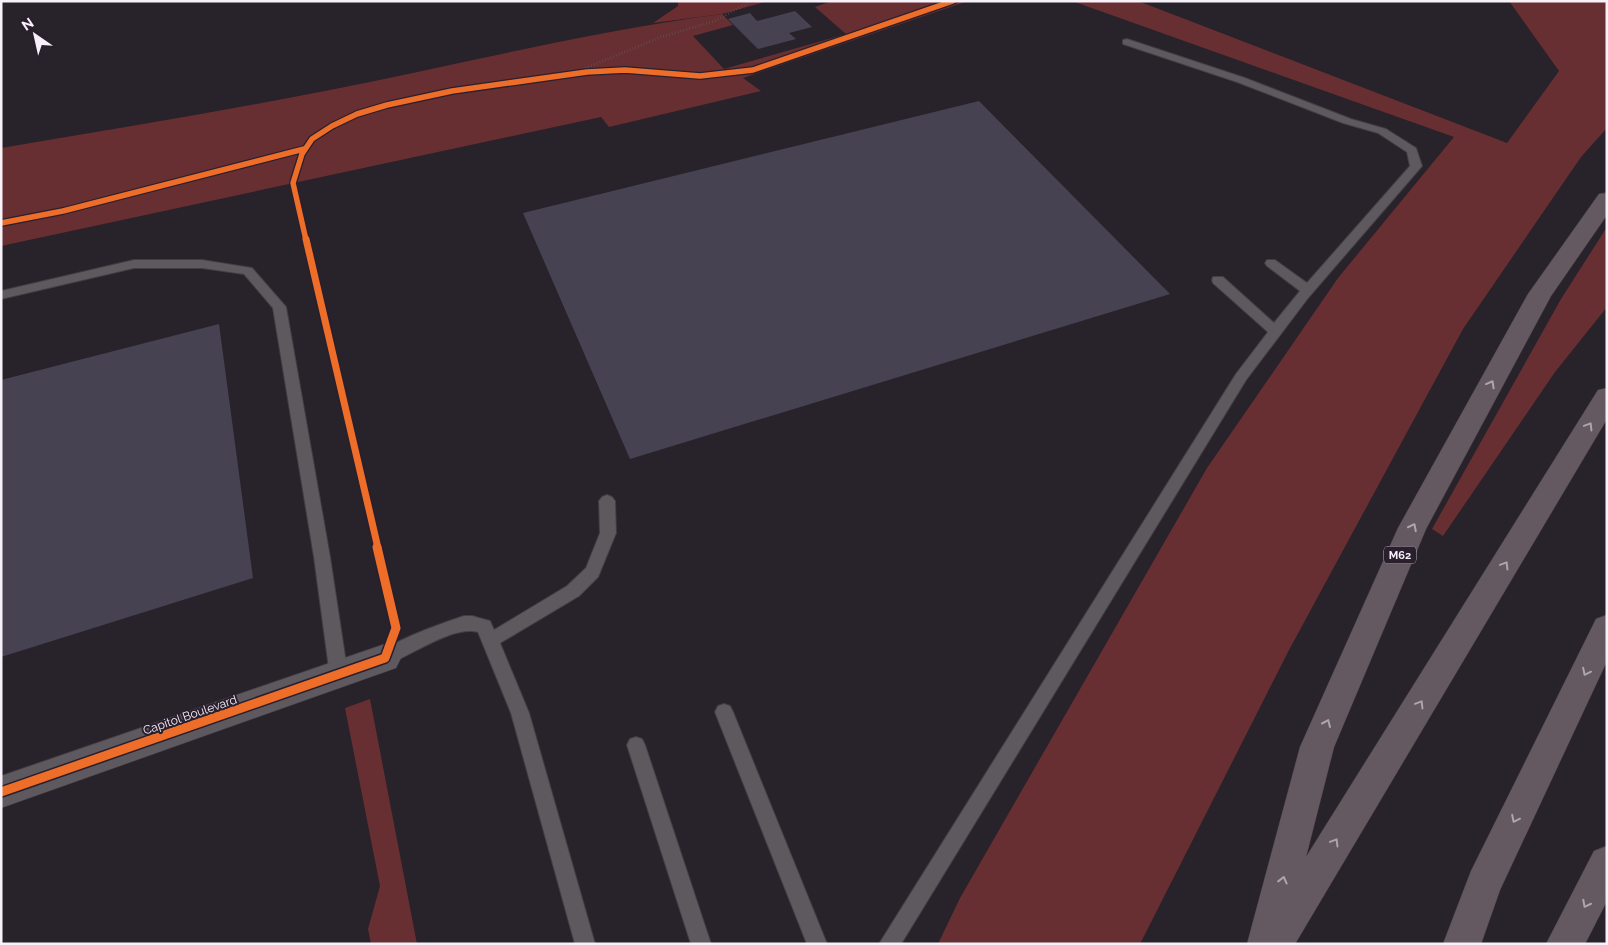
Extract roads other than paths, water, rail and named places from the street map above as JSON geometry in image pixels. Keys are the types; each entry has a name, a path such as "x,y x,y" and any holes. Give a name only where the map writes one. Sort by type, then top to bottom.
{"highway":[{"name":"M62","path":"1266,944 1317,747 1412,528 1540,294 1607,199"},
{"path":"1274,944 1607,398"},
{"path":"1462,944 1484,884 1607,628"},
{"path":"1565,944 1607,863"}],"street":[{"name":"Capitol Boulevard","path":"1,792 339,676 385,658"}],"lane":[{"path":"889,944 1241,377 1274,330 1357,231 1416,166 1412,150 1382,130 1347,121 1241,80 1127,42"},
{"path":"1272,263 1308,290"},
{"path":"1,295 134,264 202,264 248,271 279,307 322,557 339,676"},
{"path":"1218,280 1274,330"},
{"path":"491,640 573,591 592,572 608,533 607,501"},
{"path":"385,658 410,644 464,623 484,626 520,712 585,944"},
{"path":"724,712 817,944"},
{"path":"636,745 701,944"}]}
